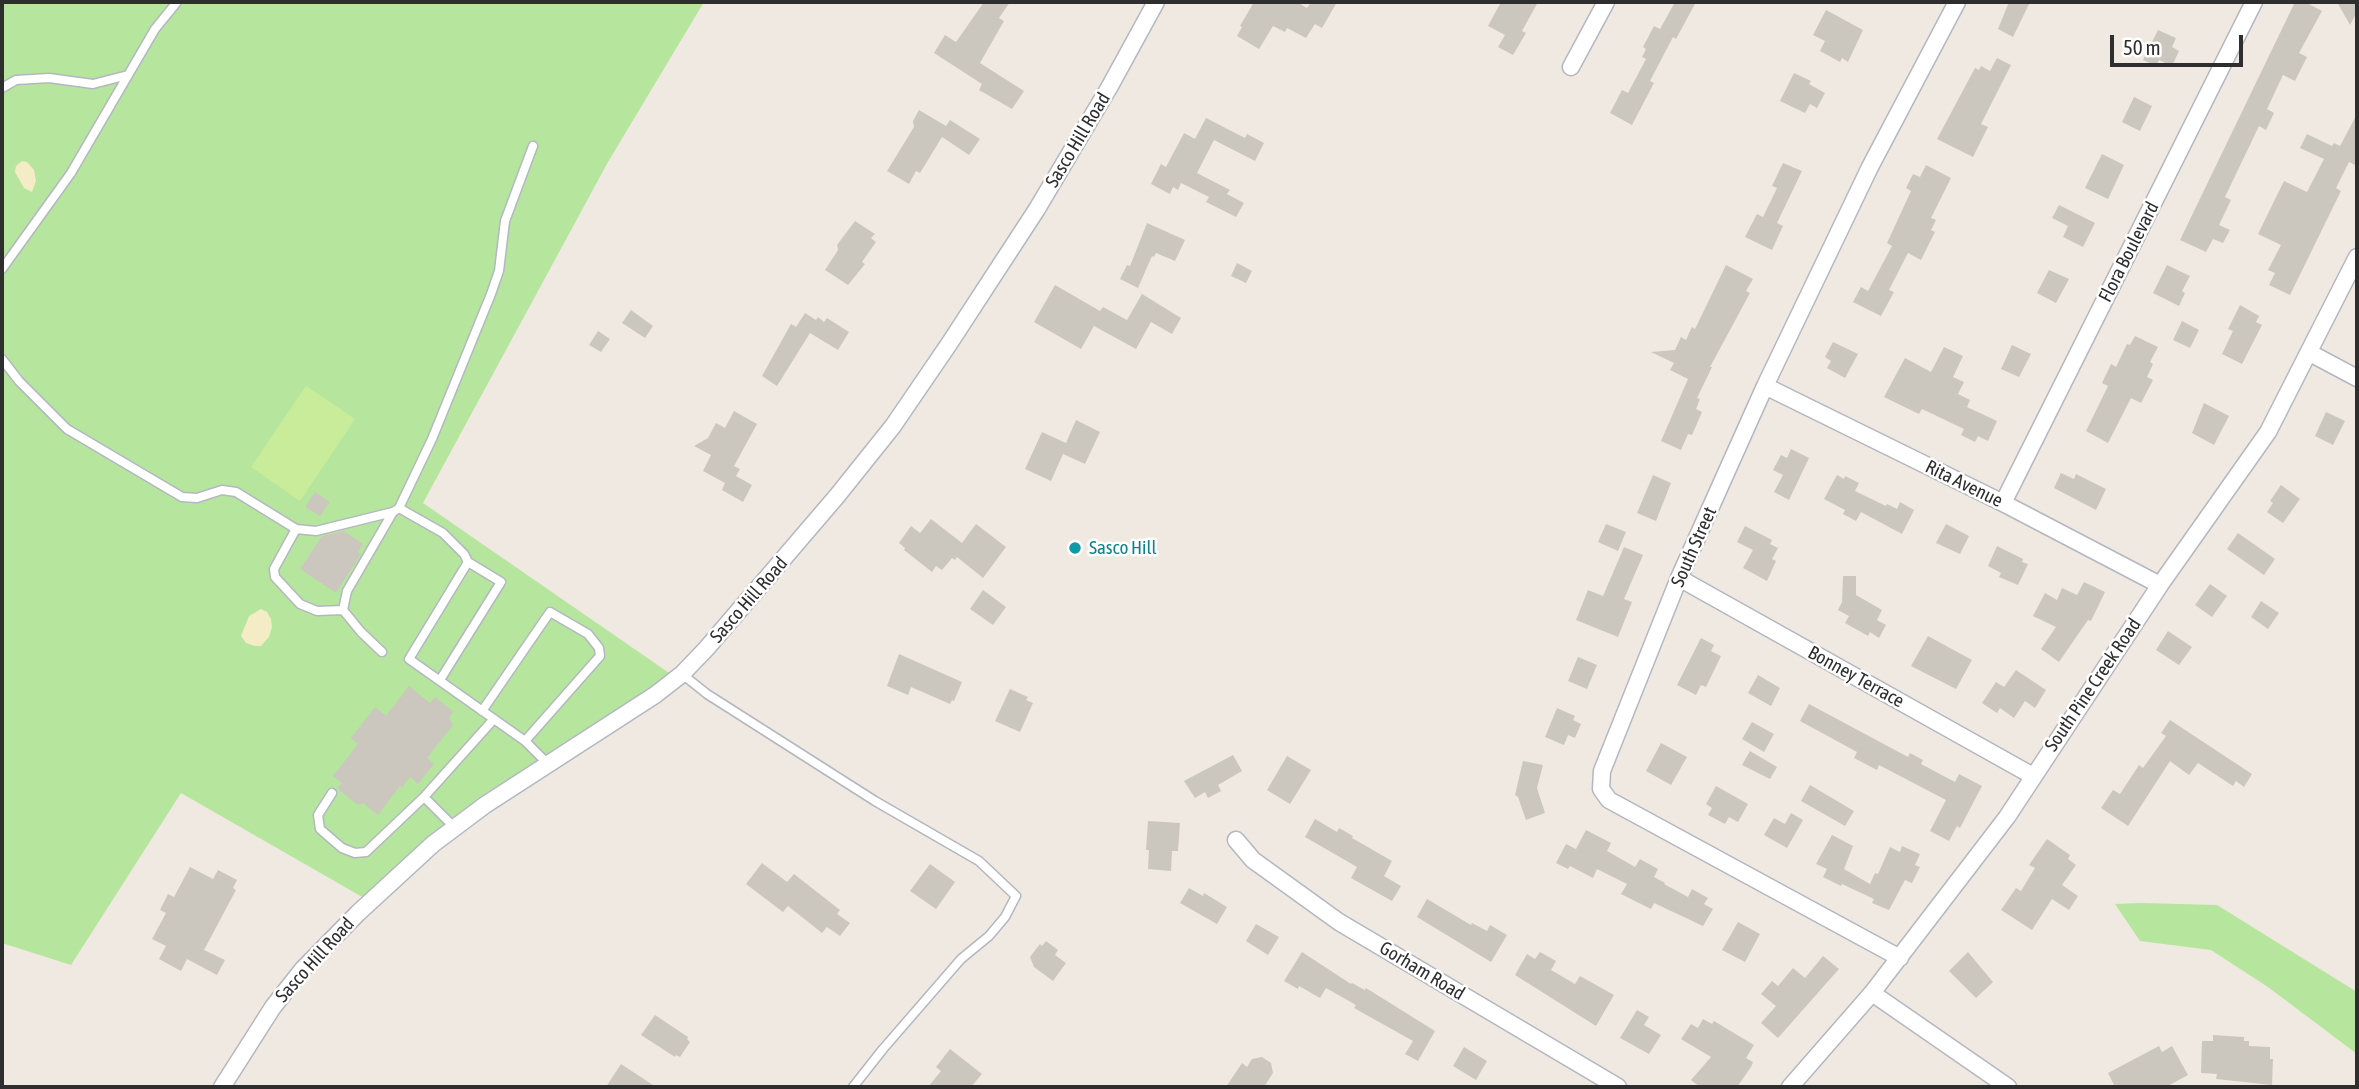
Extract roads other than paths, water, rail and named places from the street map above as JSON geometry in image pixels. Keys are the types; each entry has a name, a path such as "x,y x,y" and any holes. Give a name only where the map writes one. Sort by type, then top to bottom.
{"street":[{"name":"Sasco Hill Road","path":"222,1087 273,1007 303,969 385,888 433,844 455,828 548,764 627,715 682,674 778,566 895,423 1037,209 1156,2"},
{"path":"1571,67 1606,2"},
{"name":"South Street","path":"1900,958 1609,800 1601,789 1602,771 1679,578 1765,386 1870,167 1957,2"},
{"name":"Flora Boulevard","path":"2003,503 2254,2"},
{"name":"South Pine Creek Road","path":"1790,1087 1872,993 1978,857 2160,585 2268,432 2357,257"},
{"path":"2310,353 2357,378"},
{"name":"Rita Avenue","path":"1765,386 2003,503 2160,585"},
{"name":"Bonney Terrace","path":"1679,578 2033,776"},
{"name":"Gorham Road","path":"1236,840 1253,860 1339,922 1618,1087"},
{"path":"1872,993 2008,1087"}],"lane":[{"path":"2,268 71,173 155,29 177,2"},
{"path":"2,88 16,80 48,78 93,84 128,75"},
{"path":"343,610 347,591 396,510 448,401 499,271 505,221 533,146"},
{"path":"2,359 19,381 67,429 182,497 197,498 222,490 236,492 296,529 316,531 396,510 443,533 464,554 468,562 501,582 440,680"},
{"path":"296,529 274,569 275,577 300,604 317,611 343,610"},
{"path":"468,562 409,659 524,741 548,764"},
{"path":"343,610 382,652"},
{"path":"482,711 550,612 588,635 599,648 600,656 524,741"},
{"path":"682,674 706,694 875,801 979,860 1016,896 1005,917 989,936 961,958 853,1087"},
{"path":"332,793 318,814 320,829 341,848 355,853 366,852 424,797 493,720"},
{"path":"424,797 455,828"}],"place":[{"name":"Sasco Hill","path":"1075,548"}]}
